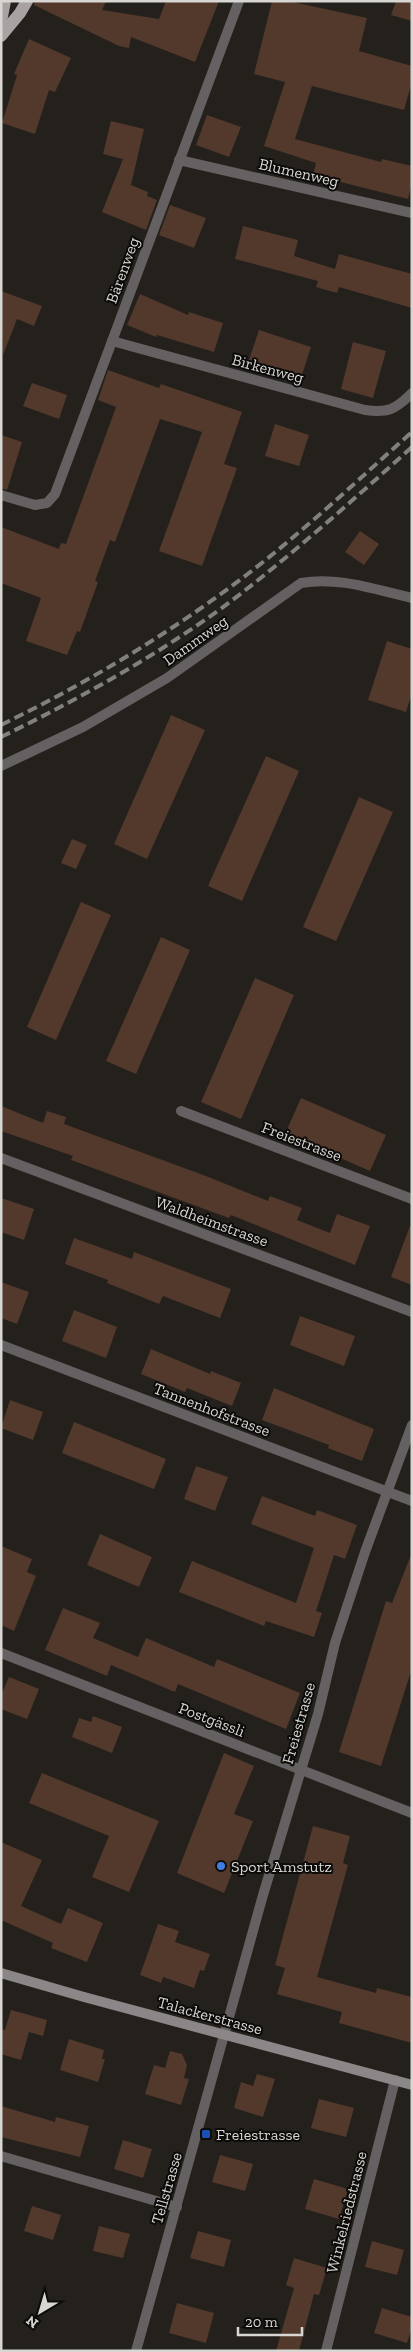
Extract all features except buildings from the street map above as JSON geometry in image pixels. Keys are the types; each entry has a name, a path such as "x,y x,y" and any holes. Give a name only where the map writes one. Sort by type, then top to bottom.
{"main road":[{"path":"1,22 5,1"},
{"path":"1,36 27,1"},
{"name":"Talackerstrasse","path":"1,1973 412,2085"}],"street":[{"name":"Bärenweg","path":"1,495 35,505 47,503 54,494 239,1"},
{"name":"Blumenweg","path":"179,160 412,213"},
{"name":"Birkenweg","path":"112,341 365,410 382,412 398,407 412,393"},
{"name":"Dammweg","path":"1,766 83,727 167,678 301,583 343,582 412,598"},
{"name":"Freiestrasse","path":"182,1111 412,1199"},
{"name":"Waldheimstrasse","path":"1,1158 412,1312"},
{"name":"Tannenhofstrasse","path":"1,1346 412,1501"},
{"name":"Freiestrasse","path":"225,2034 300,1770 318,1714 335,1643 412,1425"},
{"name":"Postgässli","path":"1,1653 412,1813"},
{"name":"Tellstrasse","path":"136,2351 225,2034"},
{"name":"Winkelriedstrasse","path":"326,2351 395,2080"},
{"path":"1,2156 177,2206"}],"railway":[{"path":"1,725 98,674 160,636 220,595 291,539 412,432"},
{"path":"1,737 119,675 175,640 230,602 300,546 412,447"}],"place":[{"name":"Sport Amstutz","path":"221,1866"},
{"name":"Freiestrasse","path":"206,2134"}]}
